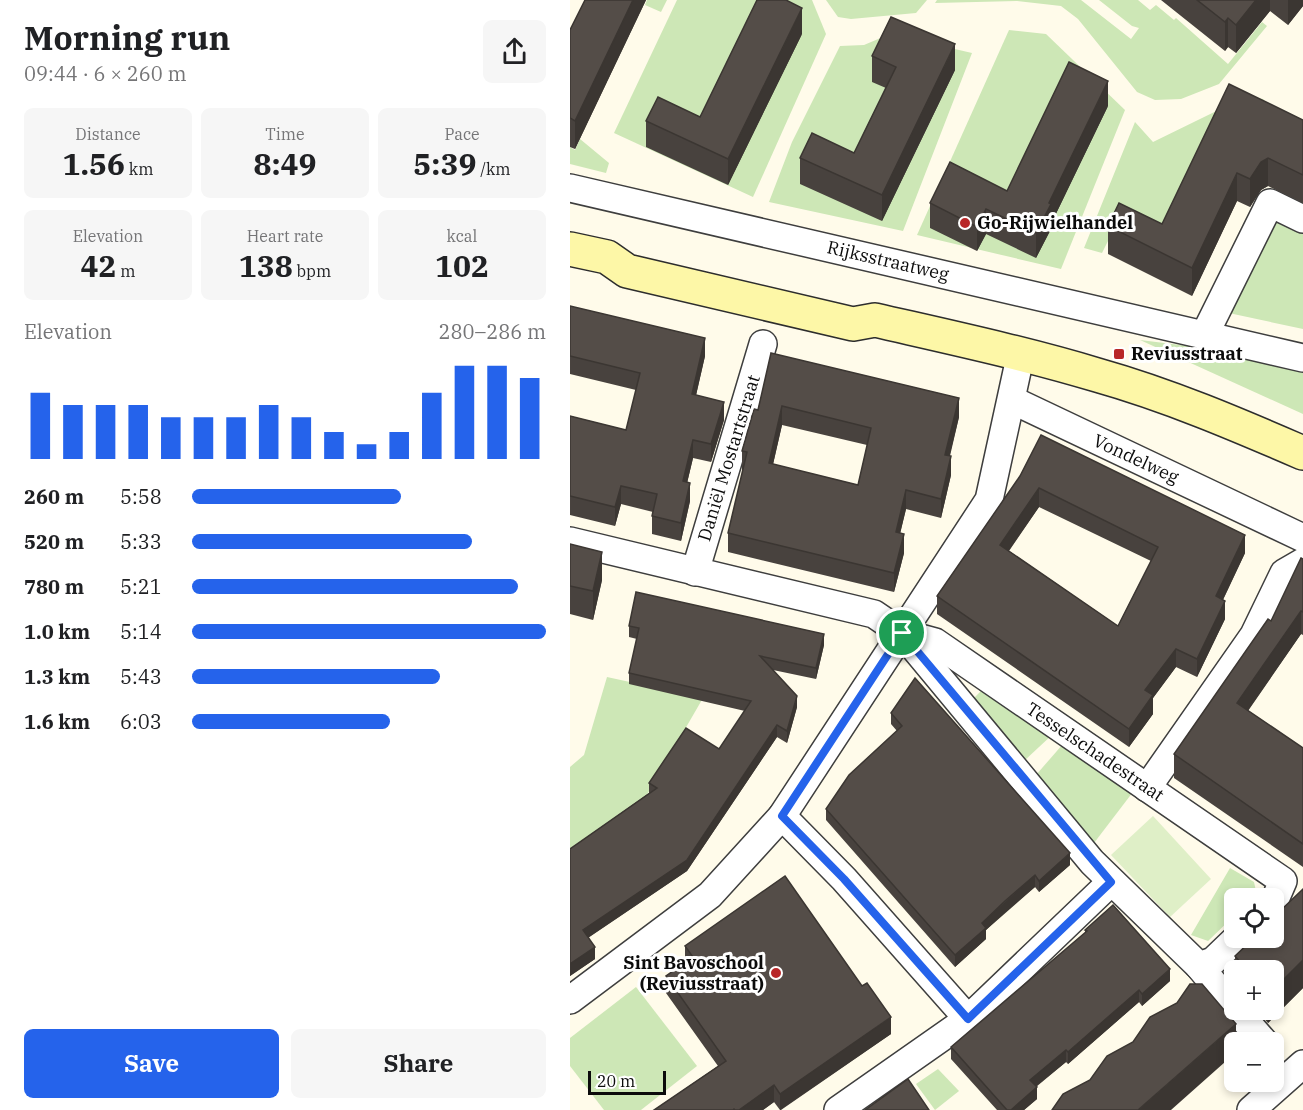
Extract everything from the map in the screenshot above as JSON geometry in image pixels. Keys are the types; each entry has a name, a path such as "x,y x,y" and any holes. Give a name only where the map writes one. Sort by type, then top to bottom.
{"main road":[{"path":"570,249 607,257 627,271 853,324 875,320 1017,376 1095,390 1223,437 1303,476"},
{"path":"570,268 603,275 627,271"},
{"path":"1017,376 1100,375 1218,417 1303,453"}],"street":[{"name":"Rijksstraatweg","path":"570,188 1303,358"},
{"path":"1205,334 1270,203 1303,219"},
{"name":"Daniël Mostartstraat","path":"695,572 763,344"},
{"path":"570,1000 710,895 782,816 989,500 1017,376"},
{"name":"Vondelweg","path":"1017,376 1303,538"},
{"name":"Tesselschadestraat","path":"570,541 874,614 902,633 1111,882 1199,966 1224,996"},
{"path":"1148,788 1254,635 1284,573 1303,562"},
{"name":"Tesselschadestraat","path":"902,633 934,642 1148,788 1287,891"},
{"path":"782,816 844,879 968,1019"},
{"path":"838,1110 968,1019 1111,882"},
{"path":"1199,966 1213,961 1227,948"},
{"name":"Tesselschadestraat","path":"1245,1020 1255,1032"},
{"path":"1251,1110 1297,1069 1284,1061"}],"green space":[{"path":"647,0 667,0 661,12 645,5"},
{"path":"677,0 812,0 826,34 753,197 614,133"},
{"path":"826,0 927,0 916,13 851,19 838,17"},
{"path":"937,0 1081,0 1131,39 1139,28 1132,26 1099,0 1138,0 1150,10 1156,5 1174,20 1176,18 1228,64 1262,22 1267,26 1219,84 1181,99 1155,100 1137,92 1078,19 1061,6 1017,1 935,3"},
{"path":"1009,30 1046,34 1125,110 1061,269 917,235"},
{"path":"890,34 972,53 903,231 769,202 792,142 840,46 864,45"},
{"path":"1245,97 1263,99 1277,116 1159,245 1116,225 1102,253 1084,248 1135,122 1153,142"},
{"path":"580,139 609,163 606,173 570,164 570,147 575,150"},
{"path":"1274,215 1303,230 1303,329 1224,312"},
{"path":"1140,340 1229,351 1303,366 1303,414"},
{"path":"607,677 703,698 637,812 570,861 570,767 584,755"},
{"path":"984,688 1053,734 1024,761 974,698"},
{"path":"1063,744 1136,788 1094,843 1036,775"},
{"path":"1153,816 1211,879 1170,917 1111,855"},
{"path":"1230,868 1254,882 1255,888 1224,888 1224,926 1208,941 1191,935"},
{"path":"636,987 697,1066 641,1110 604,1110 570,1066 570,1038"},
{"path":"938,1069 959,1091 935,1110 916,1084"}],"building":[{"path":"585,0 633,0 575,121 570,118 570,30"},
{"path":"757,0 786,0 802,8 728,159 646,121 658,97 700,117"},
{"path":"1197,0 1256,0 1236,25 1228,18 1225,22"},
{"path":"891,17 955,44 882,195 800,158 812,133 854,153 896,67 872,56"},
{"path":"1069,62 1108,81 1036,233 986,209 977,227 930,203 950,162 1007,191"},
{"path":"1229,84 1303,120 1303,175 1268,158 1261,162 1250,179 1237,173 1192,268 1108,226 1119,203 1162,224"},
{"path":"570,306 705,338 692,394 724,402 711,444 693,440 683,481 690,483 681,523 652,516 657,494 621,486 615,507 570,496 570,416 626,430 640,373 570,356"},
{"path":"771,353 959,398 945,455 951,456 941,499 906,490 896,532 904,534 894,573 728,533 747,452 742,451 754,409 758,410","holes":["782,406 871,428 858,485 769,463"]},
{"path":"1041,435 1245,535 1216,596 1225,601 1197,659 1176,649 1145,690 1153,695 1129,729 937,596 1020,476","holes":["1039,488 1158,547 1118,626 1000,545"]},
{"path":"570,544 602,552 593,591 570,586"},
{"path":"1301,558 1303,559 1303,612 1301,611 1237,703 1303,748 1303,844 1174,754 1268,619 1271,621"},
{"path":"636,592 824,634 816,668 760,656 797,696 787,731 777,725 687,860 583,930 595,947 570,964 570,849 657,788 649,783 686,728 719,749 751,701 629,673 639,628 629,626"},
{"path":"915,678 1070,853 1039,881 1035,875 1005,901 982,923 986,928 955,955 826,809 849,775 902,726 891,713"},
{"path":"785,876 862,986 867,983 891,1017 780,1094 774,1085 739,1110 654,1110 726,1061 666,976 693,957 685,946"},
{"path":"1303,889 1303,960 1284,979 1284,960 1238,960 1235,956 1243,948 1284,948 1284,907"},
{"path":"1113,905 1170,969 1142,994 1139,990 1068,1052 1066,1050 1030,1080 1037,1087 1011,1110 1007,1110 951,1047 1087,931 1085,930"},
{"path":"1190,984 1202,984 1224,1010 1224,1020 1233,1020 1236,1024 1224,1032 1224,1035 1138,1110 1052,1110 1063,1094 1090,1080 1107,1056 1133,1042 1150,1017 1177,1003"},
{"path":"908,1079 929,1110 865,1110"}],"place":[{"name":"Go-Rijwielhandel","path":"965,223"},
{"name":"Reviusstraat","path":"1119,354"},
{"name":"Sint Bavoschool (Reviusstraat)","path":"776,973"}],"route":[{"path":"902,633 1111,882 968,1019 844,879 782,816 902,633"}]}
